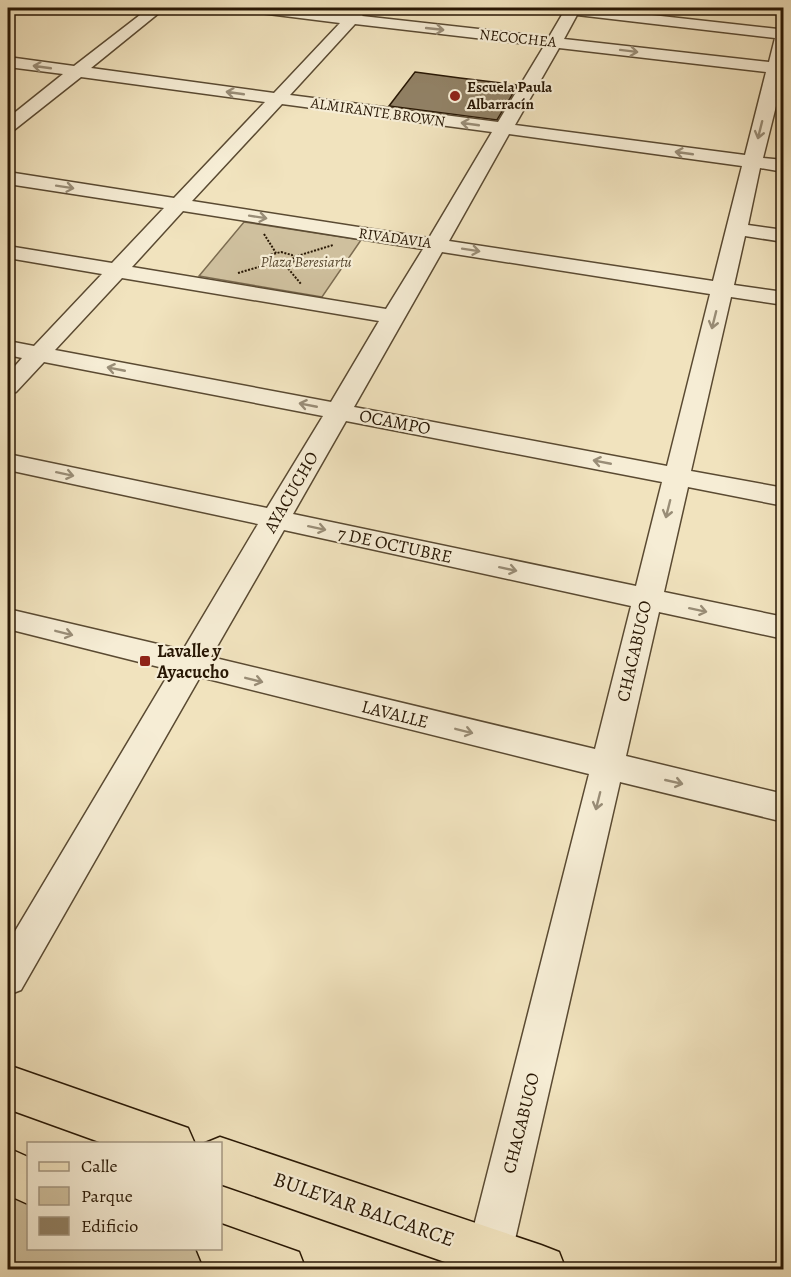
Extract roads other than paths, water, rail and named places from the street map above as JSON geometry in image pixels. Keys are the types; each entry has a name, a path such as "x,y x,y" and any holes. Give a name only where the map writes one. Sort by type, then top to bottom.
{"main road":[{"path":"8,1087 169,1142"},
{"name":"BULEVAR BALCARCE","path":"222,1161 488,1261 542,1269"},
{"path":"8,1172 27,1180"},
{"path":"222,1249 281,1269"}],"street":[{"path":"8,126 158,8"},
{"name":"NECOCHEA","path":"252,8 357,14 554,42 779,69"},
{"path":"573,9 783,33"},
{"name":"AYACUCHO","path":"8,977 573,9"},
{"path":"8,387 357,14"},
{"name":"CHACABUCO","path":"488,1261 752,162 779,69 783,33"},
{"name":"ALMIRANTE BROWN","path":"8,62 783,166"},
{"name":"RIVADAVIA","path":"8,178 783,299"},
{"path":"736,229 783,236"},
{"path":"8,252 393,317"},
{"name":"OCAMPO","path":"8,348 783,497"},
{"name":"7 DE OCTUBRE","path":"8,462 783,628"},
{"name":"LAVALLE","path":"8,619 783,807"}],"place":[{"name":"Escuela Paula Albarracín","path":"455,96"},
{"name":"Lavalle y Ayacucho","path":"145,661"}],"park label":[{"name":"Plaza Beresiartu","path":"306,262"}]}
